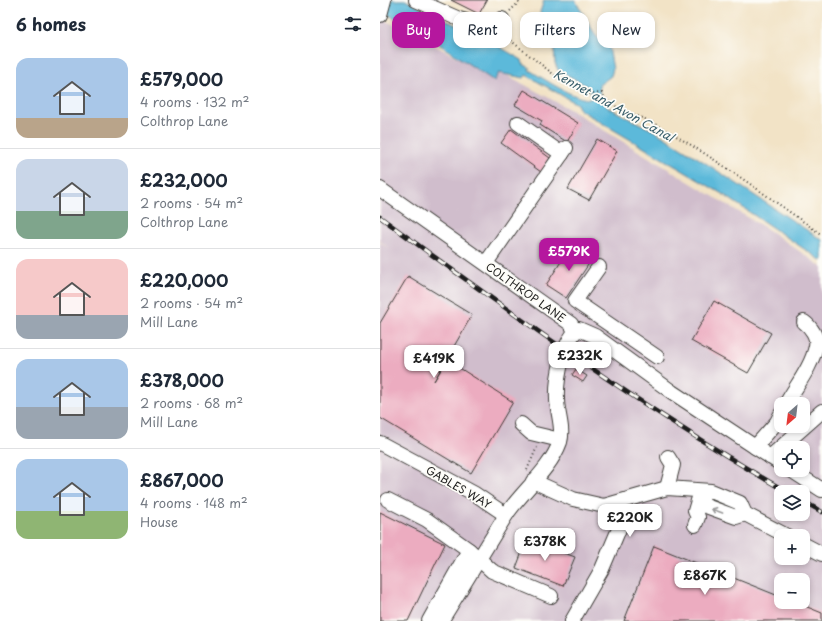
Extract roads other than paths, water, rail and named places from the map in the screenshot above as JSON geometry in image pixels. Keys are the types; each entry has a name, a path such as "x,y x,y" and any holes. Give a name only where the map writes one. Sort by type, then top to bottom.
{"street":[{"path":"380,14 384,0"},
{"path":"416,0 453,16"},
{"path":"486,263 564,151 518,123"},
{"name":"COLTHROP LANE","path":"380,189 571,324 575,331 567,344 557,389 561,426 560,440 553,457 529,478"},
{"path":"599,267 576,301 659,354 650,377"},
{"path":"790,397 811,359 816,344 812,328 804,322"},
{"path":"575,331 579,329 588,331 650,377 774,459"},
{"path":"794,441 822,411"},
{"path":"521,424 531,433 541,437 560,440"},
{"path":"755,447 774,425"},
{"name":"GABLES WAY","path":"380,443 475,494 506,515"},
{"path":"667,488 673,465 668,457"},
{"path":"802,477 822,490"},
{"path":"429,621 474,554 506,515 529,478 591,504 604,506 667,488 692,489 701,491"},
{"path":"701,491 703,505 736,517 745,514 774,529"},
{"path":"692,519 701,491"},
{"path":"388,500 427,520 474,554 492,571 551,596"},
{"path":"572,621 602,569 619,529 620,514 616,503"},
{"path":"810,548 822,554"},
{"path":"442,621 474,554"}],"water":[{"path":"380,0 405,0 430,12 392,12 392,17 380,11"},
{"path":"544,0 575,0 582,12 540,12"},
{"path":"445,20 453,23 453,48 502,48 522,60 523,64 530,68 529,70 559,88 576,96 590,99 592,98 589,87 558,70 555,63 554,48 589,48 589,24 597,37 597,48 609,48 613,69 611,76 599,85 600,97 607,107 656,132 822,240 822,261 724,195 580,110 577,104 526,75 524,78 499,73 494,81 445,48"}],"railway":[{"path":"380,217 529,325 631,395 734,461 775,485"},
{"path":"810,505 822,512"}],"water label":[{"name":"Kennet and Avon Canal","path":"614,105"}]}
